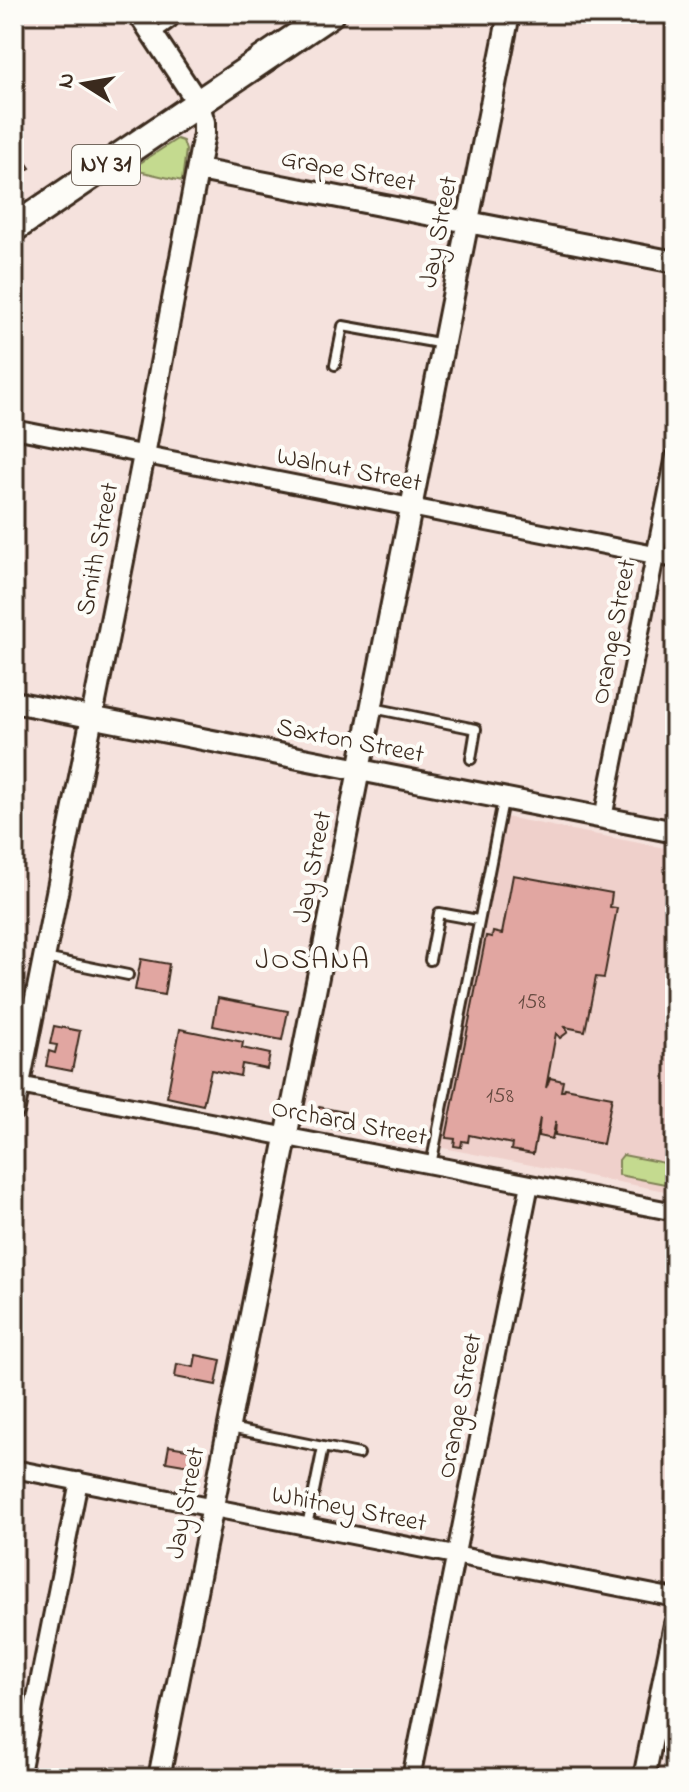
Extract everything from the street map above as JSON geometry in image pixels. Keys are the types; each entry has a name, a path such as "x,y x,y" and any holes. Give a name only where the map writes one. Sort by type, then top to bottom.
{"main road":[{"name":"NY 31","path":"14,228 330,14"}],"street":[{"name":"Smith Street","path":"14,1109 16,1084 44,958 199,170 204,122 198,103 139,14"},
{"name":"Jay Street","path":"159,1778 509,14"},
{"name":"Grape Street","path":"199,170 675,262"},
{"name":"Walnut Street","path":"14,429 675,559"},
{"name":"Orange Street","path":"603,818 675,456"},
{"name":"Saxton Street","path":"14,702 675,832"},
{"name":"Orchard Street","path":"16,1084 675,1212"},
{"name":"Orange Street","path":"411,1778 530,1184"},
{"name":"Whitney Street","path":"14,1469 675,1598"},
{"path":"20,1778 79,1481"},
{"path":"644,1778 675,1624"}],"lane":[{"path":"153,36 172,22 177,14"},
{"path":"335,365 343,326 444,344"},
{"path":"372,708 476,729 471,759"},
{"path":"431,1165 504,798"},
{"path":"430,960 439,913 478,920"},
{"path":"44,958 128,975"},
{"path":"229,1428 359,1454"},
{"path":"307,1526 323,1447"}],"shaded area":[{"path":"506,817 675,850 675,1193 438,1147"}],"green space":[{"path":"177,139 183,141 186,150 182,181 134,170 134,167"},
{"path":"623,1155 675,1165 675,1186 619,1175 619,1160"}],"building":[{"path":"23,158 30,168 14,178 14,164"},
{"path":"513,875 612,893 610,907 617,908 604,978 596,977 585,1031 565,1027 568,1032 560,1038 556,1033 546,1088 550,1078 563,1081 561,1091 565,1088 612,1097 603,1144 555,1135 556,1121 552,1139 538,1136 540,1118 533,1154 511,1150 512,1144 469,1135 468,1142 462,1141 461,1147 454,1146 455,1139 446,1138 486,936 492,937 493,932 502,934"},
{"path":"141,959 169,964 164,995 135,990"},
{"path":"218,998 288,1011 282,1040 213,1026"},
{"path":"54,1026 80,1031 72,1071 46,1066 49,1051 55,1053 57,1045 50,1044"},
{"path":"180,1029 243,1042 242,1048 270,1054 267,1069 242,1064 240,1076 211,1070 203,1105 167,1097"},
{"path":"319,1107 354,1114 350,1132 316,1125"},
{"path":"196,1355 221,1360 216,1385 175,1377 177,1364 194,1367"},
{"path":"169,1446 199,1451 196,1467 166,1462"}],"district":[{"name":"JOSANA","path":"313,961"}]}
